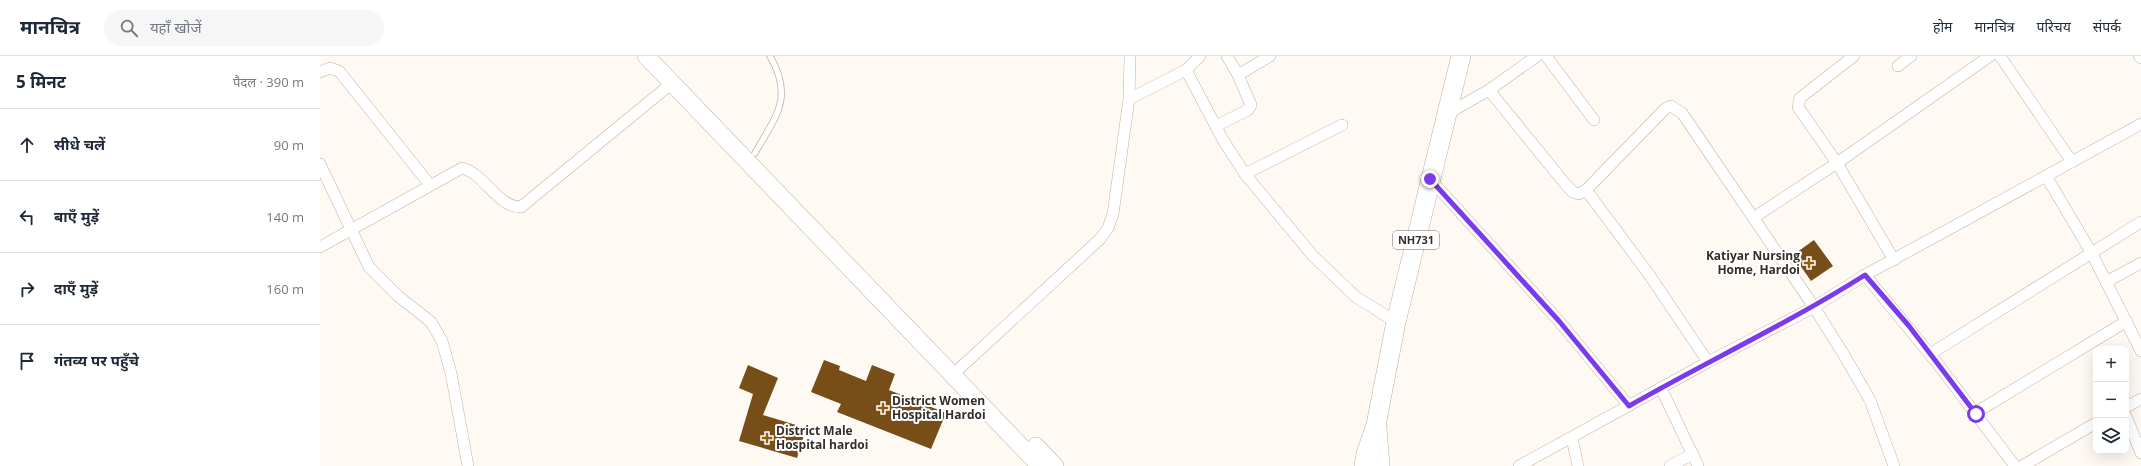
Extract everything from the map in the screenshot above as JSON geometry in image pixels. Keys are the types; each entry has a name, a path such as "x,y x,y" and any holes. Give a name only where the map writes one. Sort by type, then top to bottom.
{"highway":[{"name":"NH731","path":"1364,466 1366,454 1376,425 1396,322 1461,56"},
{"name":"NH731","path":"1376,425 1380,466"}],"main road":[{"path":"646,56 1040,466"},
{"path":"662,56 1055,466"}],"street":[{"path":"960,368 1100,239 1108,228 1112,214 1129,99 1130,56"},
{"path":"1129,99 1186,70 1200,56"},
{"path":"1216,126 1248,110 1251,105 1238,75 1226,56"},
{"path":"1238,75 1270,56"},
{"path":"1446,115 1489,90 1537,56"},
{"path":"1546,56 1594,120"},
{"path":"1854,56 1809,91 1798,102 1798,108 1837,163 1894,260"},
{"path":"1898,66 1911,56"},
{"path":"1754,218 1837,163 1990,56"},
{"path":"2000,56 2072,162"},
{"path":"320,72 330,68 339,71 430,185"},
{"path":"1186,70 1216,126 1245,174 1313,256 1335,279 1356,297 1396,322"},
{"path":"320,247 462,168 472,172 507,203 514,207 521,207 672,83"},
{"path":"1489,90 1573,192 1579,194 1586,190 1666,108 1671,106 1682,113 1691,123 1814,307 1870,400 1894,466"},
{"path":"1519,466 1708,362 1814,307 1865,275 2141,124"},
{"path":"1245,174 1342,125"},
{"path":"320,164 350,230 369,267 398,296 431,322 442,341 451,373 468,466"},
{"path":"2046,176 2091,252 2140,345"},
{"path":"1430,179 1559,321 1629,406"},
{"path":"1586,190 1648,273 1708,362"},
{"path":"1930,354 2141,222"},
{"path":"2106,282 2141,264"},
{"path":"1865,275 1930,354 2015,466"},
{"path":"1976,414 2127,321"},
{"path":"1661,388 1698,466"},
{"path":"2129,405 2141,399"},
{"path":"2127,418 2141,453"},
{"path":"2022,466 2093,425"},
{"path":"1572,438 1578,466"},
{"path":"1670,466 1692,454"}],"lane":[{"path":"755,153 780,110 782,91 778,70 770,56"}],"building":[{"path":"1814,240 1833,266 1811,281 1793,255"},
{"path":"824,360 840,366 839,370 866,381 872,365 895,374 889,390 946,413 931,449 837,412 841,404 811,392"},
{"path":"748,365 778,378 763,415 806,428 797,458 739,441 753,394 739,388"}],"place":[{"name":"Katiyar Nursing Home, Hardoi","path":"1809,263"},
{"name":"District Women Hospital Hardoi","path":"883,408"},
{"name":"District Male Hospital hardoi","path":"767,438"}],"route":[{"path":"1430,179 1559,321 1629,406 1708,362 1814,307 1865,275 1909,326 1976,414"}]}
